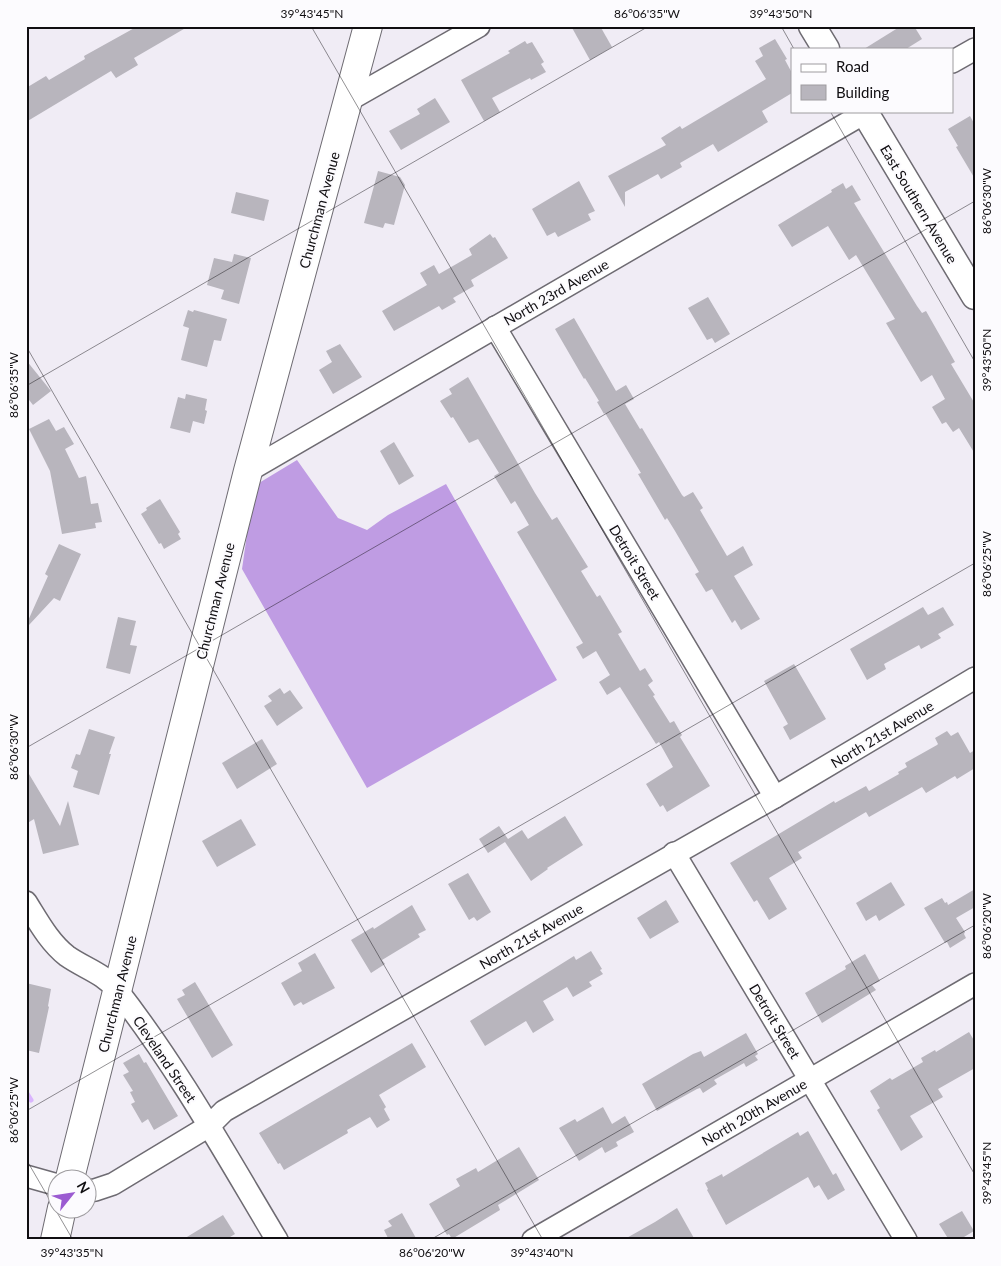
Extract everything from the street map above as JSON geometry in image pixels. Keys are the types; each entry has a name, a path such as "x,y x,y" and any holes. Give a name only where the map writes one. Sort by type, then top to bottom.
{"main road":[{"name":"Churchman Avenue","path":"73,1168 248,471 368,26"},
{"path":"55,1240 60,1218"}],"street":[{"path":"349,100 479,26"},
{"path":"812,26 825,48"},
{"path":"954,61 975,49"},
{"name":"North 23rd Avenue","path":"248,471 865,112"},
{"name":"East Southern Avenue","path":"865,112 975,296"},
{"name":"Detroit Street","path":"495,327 775,797"},
{"name":"North 21st Avenue","path":"98,1189 113,1184 210,1126 224,1111 775,797 975,678"},
{"name":"Detroit Street","path":"674,853 906,1240"},
{"name":"Cleveland Street","path":"26,902 45,932 59,949 109,982 157,1044 210,1126 277,1240"},
{"name":"North 20th Avenue","path":"533,1240 975,984"},
{"path":"26,1176 48,1182"}],"shaded area":[{"path":"297,460 338,518 367,530 388,515 446,484 557,680 367,788 242,569 254,486"}],"building":[{"path":"138,26 189,26 134,58 138,65 116,78 111,71 26,122 26,88 46,76 49,80 85,59 84,56"},
{"path":"571,26 600,26 612,47 590,60"},
{"path":"901,26 914,26 922,39 908,48 866,48"},
{"path":"775,39 787,59 785,60 791,71 791,94 762,111 768,122 718,152 713,144 680,163 682,167 661,179 658,174 625,192 625,207 608,176 666,145 661,138 680,126 682,129 766,79 755,61 763,56 759,48"},
{"path":"525,41 527,44 532,42 544,62 541,64 546,72 531,80 530,78 492,98 500,112 484,121 461,80 510,53 508,51"},
{"path":"435,98 450,122 401,150 389,131 420,114 417,109"},
{"path":"970,116 975,125 975,179 956,147 958,146 948,129"},
{"path":"378,171 400,177 405,185 394,225 385,223 383,228 364,223"},
{"path":"579,181 595,211 588,214 591,220 558,237 555,232 547,236 532,209"},
{"path":"843,183 846,189 852,185 861,200 854,203 917,306 922,313 926,311 955,362 951,364 975,404 975,454 959,428 953,432 946,422 942,424 932,407 945,399 932,375 921,382 886,323 895,319 856,255 849,260 828,226 792,247 778,225 832,192 831,190"},
{"path":"236,192 269,200 264,221 231,213"},
{"path":"490,234 493,238 495,237 508,258 471,280 474,286 453,298 456,302 442,310 439,306 394,331 382,311 427,285 420,273 434,265 439,274 472,255 469,249"},
{"path":"234,254 251,258 239,304 221,299 224,290 207,285 214,258 232,262"},
{"path":"708,297 730,334 715,343 712,338 707,340 688,308"},
{"path":"188,310 227,319 221,341 214,340 207,367 181,360 189,328 183,326"},
{"path":"574,318 616,391 626,385 634,399 625,404 640,429 642,428 682,495 684,497 693,492 703,508 700,510 727,556 743,546 753,565 734,576 760,619 741,630 735,620 732,623 712,589 706,592 695,574 699,572 667,518 665,520 638,474 641,473 604,414 597,402 599,401 555,329"},
{"path":"340,344 362,377 333,394 319,370 332,362 326,351"},
{"path":"26,360 51,391 33,405 26,396"},
{"path":"468,377 552,520 557,517 588,567 581,571 597,597 600,595 622,632 618,634 640,671 645,668 653,681 648,685 655,695 653,696 670,723 674,721 682,735 680,737 710,786 667,812 663,805 660,807 646,784 673,767 659,742 656,744 620,687 607,695 599,682 610,675 596,651 583,659 576,647 583,643 517,532 529,525 515,501 511,504 494,476 499,473 478,439 469,443 453,417 451,418 440,401 452,394 449,389"},
{"path":"186,394 207,399 204,424 193,421 190,433 170,428 178,397 185,399"},
{"path":"49,419 56,431 64,427 74,444 65,449 79,478 86,476 91,504 98,503 102,522 95,523 96,528 62,534 50,471 29,429"},
{"path":"394,442 414,476 399,485 380,451"},
{"path":"160,499 180,532 178,534 181,539 164,549 141,514 147,510 146,508"},
{"path":"59,544 81,554 60,601 54,598 29,625 27,623 48,576 45,574"},
{"path":"923,607 928,615 943,607 954,625 938,634 941,638 921,649 919,645 884,664 886,669 867,680 850,649"},
{"path":"118,617 136,621 130,645 137,646 130,674 106,668"},
{"path":"794,664 826,719 790,740 783,727 788,724 764,681"},
{"path":"280,688 284,694 290,690 303,708 277,726 264,706 272,701 268,696"},
{"path":"89,729 115,737 99,795 73,787 78,771 71,768 76,754 80,755"},
{"path":"947,731 951,736 958,732 970,753 975,750 975,768 957,779 955,776 926,793 922,787 869,817 866,812 798,852 802,858 769,878 787,909 769,920 757,900 754,902 730,863 834,801 835,803 866,786 869,791 899,774 898,772 907,767 905,763 937,745 935,738"},
{"path":"262,739 277,764 237,789 222,763"},
{"path":"26,769 60,826 68,801 79,845 43,854 34,819 26,824"},
{"path":"565,816 583,845 547,868 531,881 505,842 488,853 479,839 499,826 508,839 522,830 528,839"},
{"path":"241,819 256,845 217,867 202,841"},
{"path":"468,873 491,912 477,921 474,917 469,920 448,884"},
{"path":"891,882 905,905 879,921 876,915 866,921 856,903"},
{"path":"975,889 975,907 956,918 965,932 966,938 950,948 924,908 942,898 948,905"},
{"path":"666,900 679,922 650,939 637,918"},
{"path":"412,905 426,930 418,934 420,937 382,960 385,964 371,973 351,940 373,927 374,929"},
{"path":"591,951 603,974 589,982 592,986 573,997 567,987 543,1001 554,1020 533,1033 526,1021 485,1046 470,1021 574,956 576,960"},
{"path":"315,953 335,988 303,1005 301,1002 294,1006 281,983 302,971 298,963"},
{"path":"865,954 880,981 872,985 876,990 822,1023 805,993 846,969 845,966"},
{"path":"195,982 233,1045 212,1058 177,999 185,995 182,990"},
{"path":"26,983 51,989 39,1053 26,1050"},
{"path":"969,1032 975,1042 975,1068 938,1089 943,1097 910,1116 923,1137 901,1151 877,1110 880,1108 870,1091 890,1078 892,1080 923,1062 921,1058 935,1050 936,1052"},
{"path":"746,1033 758,1054 755,1056 758,1060 746,1067 744,1063 714,1080 717,1084 703,1093 700,1088 697,1089 657,1111 642,1084 693,1054 701,1051 704,1057"},
{"path":"412,1043 426,1067 379,1095 386,1107 384,1109 390,1120 377,1128 370,1117 347,1130 348,1133 284,1170 280,1163 278,1164 259,1133"},
{"path":"139,1054 144,1063 146,1062 178,1116 154,1130 148,1119 142,1123 131,1104 135,1102 130,1092 133,1091 123,1075 129,1072 123,1063"},
{"path":"603,1107 612,1124 625,1116 634,1132 616,1142 618,1146 605,1153 602,1147 579,1161 559,1128 575,1119 577,1122"},
{"path":"808,1131 833,1175 836,1173 845,1190 828,1200 819,1185 814,1188 808,1177 726,1225 705,1183 722,1174 723,1177 798,1132 800,1136"},
{"path":"519,1147 539,1180 498,1205 500,1210 452,1239 449,1234 447,1235 429,1204 460,1186 456,1179 476,1168 478,1172"},
{"path":"677,1208 695,1240 623,1240 655,1222"},
{"path":"962,1211 974,1231 959,1240 949,1240 939,1224"},
{"path":"402,1213 417,1240 389,1240 384,1230 392,1226 388,1221"},
{"path":"223,1215 235,1234 225,1240 182,1240"}],"waterway":[{"path":"26,1092 31,1100"}]}
